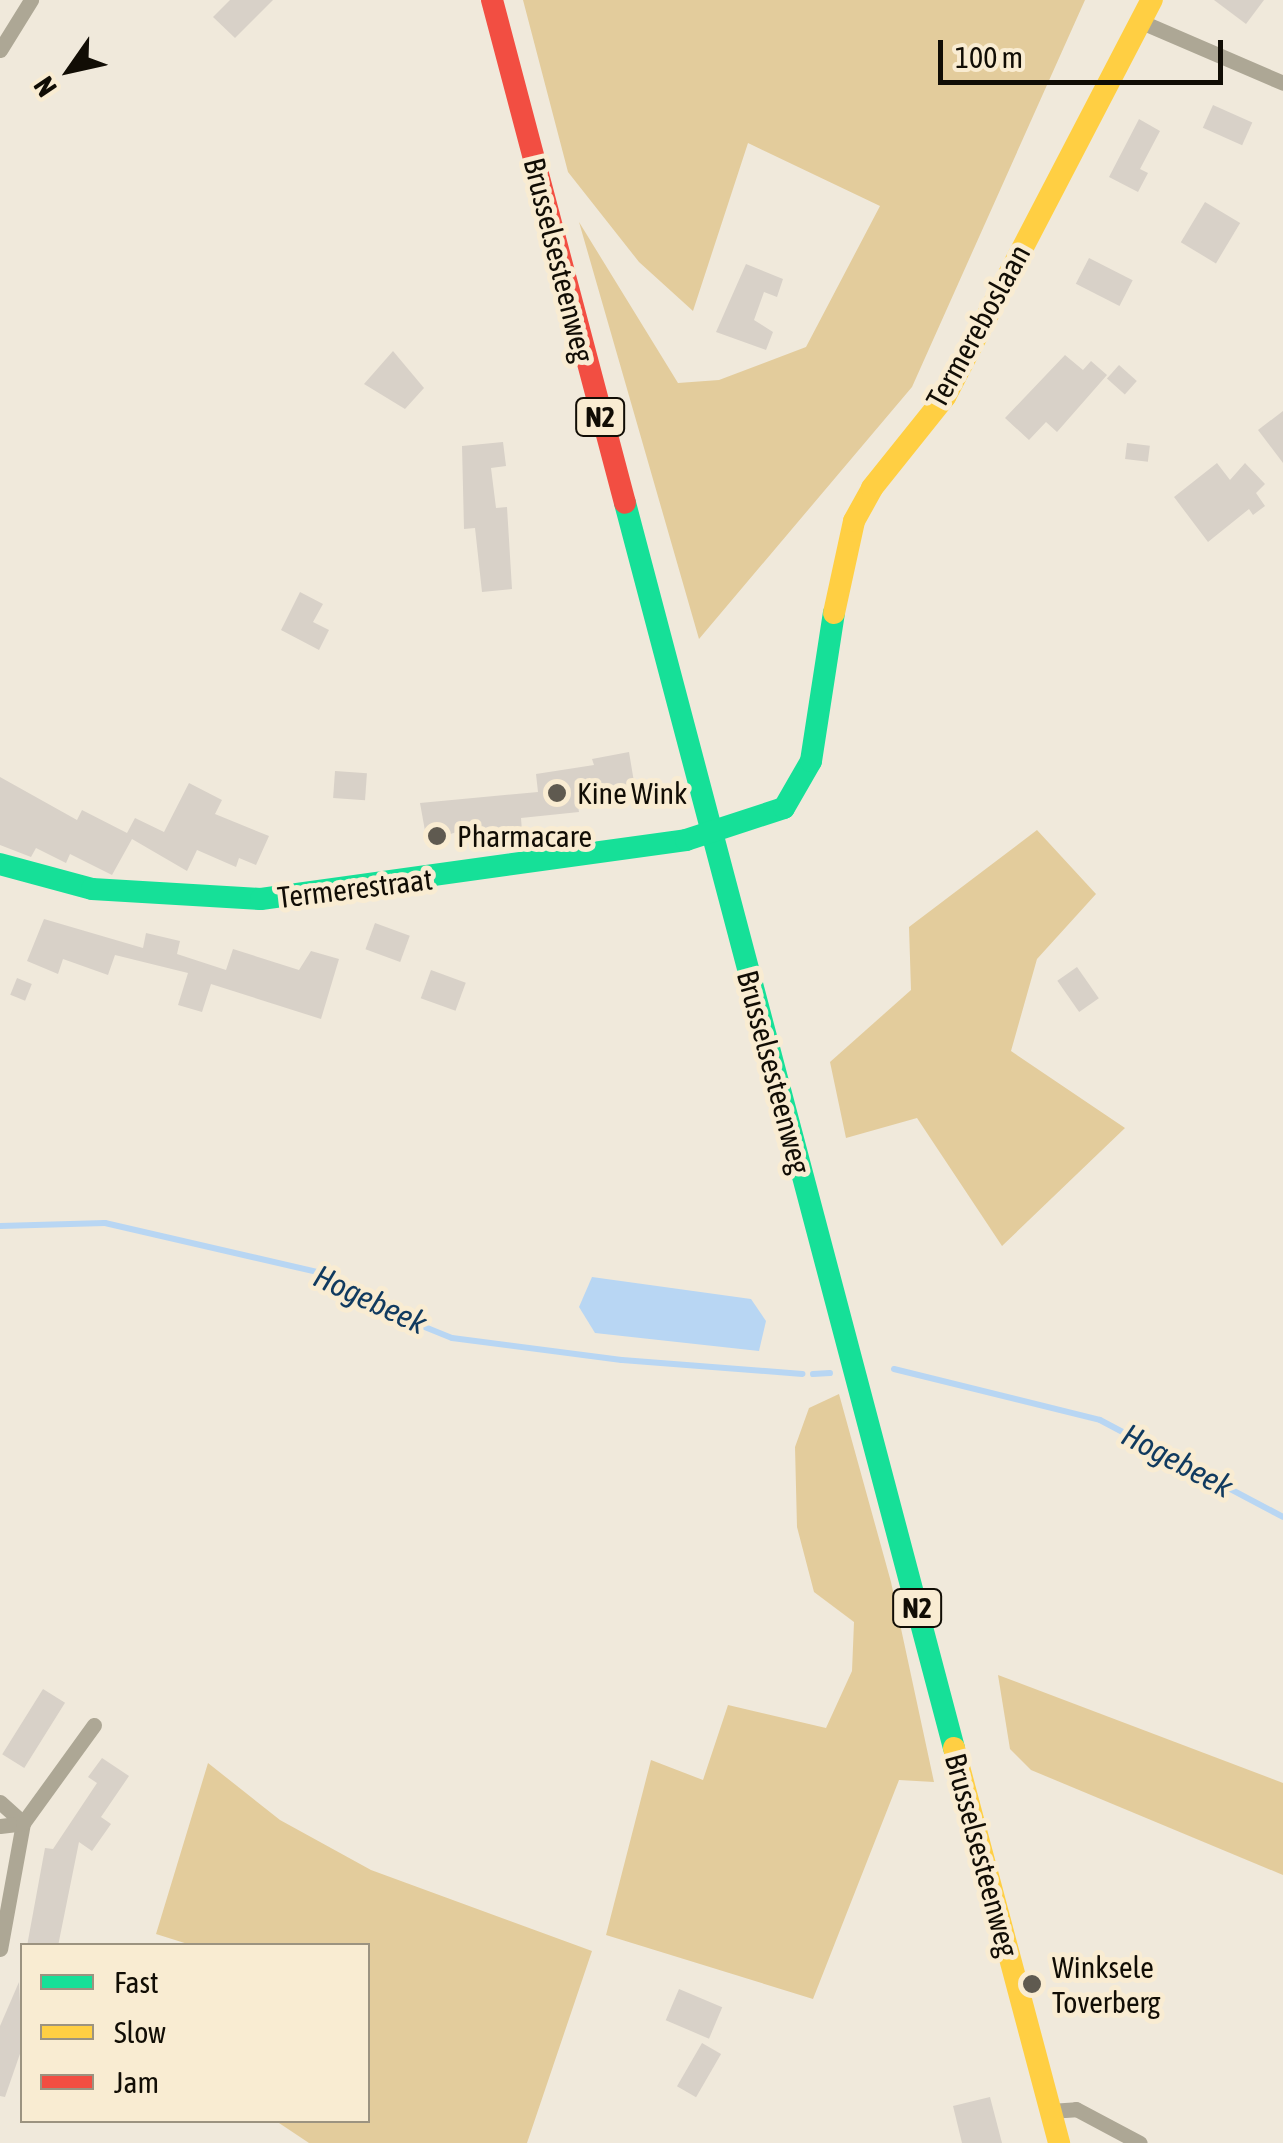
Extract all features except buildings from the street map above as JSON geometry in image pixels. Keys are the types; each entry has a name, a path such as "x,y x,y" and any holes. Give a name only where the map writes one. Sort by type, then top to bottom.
{"main road":[{"name":"Brusselsesteenweg","path":"492,0 1059,2143"},
{"name":"Termereboslaan","path":"711,834 774,815 804,783 854,520 945,396 1144,24 1152,0"},
{"name":"Termerestraat","path":"0,864 92,890 261,900 538,864 711,834"}],"street":[{"path":"0,50 32,0"},
{"path":"1144,24 1283,83"},
{"path":"0,1949 23,1823 94,1725"},
{"path":"0,1802 23,1823"},
{"path":"0,1826 23,1823"},
{"path":"1050,2112 1076,2108 1140,2143"}],"shaded area":[{"path":"523,0 1085,0 912,387 699,639 579,222 678,383 719,380 806,347 880,206 748,143 693,311 639,262 568,172"},
{"path":"1037,830 1096,894 1037,959 1011,1051 1125,1128 1002,1246 917,1118 846,1138 830,1062 911,990 909,927"},
{"path":"839,1394 891,1582 934,1782 899,1780 813,1999 606,1935 651,1760 703,1780 728,1705 826,1728 852,1671 854,1622 814,1592 797,1527 795,1447 809,1408"},
{"path":"998,1675 1283,1783 1283,1875 1031,1770 1010,1749"},
{"path":"208,1763 280,1820 371,1870 592,1951 527,2143 309,2143 279,2123 370,2123 370,1943 185,1943 156,1934"}],"water":[{"path":"592,1277 751,1299 766,1321 759,1351 595,1333 579,1307"}],"waterway":[{"name":"Hogebeek","path":"0,1226 105,1223 331,1275 400,1317 452,1338 622,1360 802,1374"},
{"name":"Hogebeek","path":"894,1369 1100,1420 1283,1517"},
{"name":"Hogebeek","path":"813,1374 830,1373"}],"traffic: fast":[{"path":"625,503 954,1748"},
{"path":"0,864 92,889 261,899 686,840 784,808 811,761 834,613"}],"traffic: slow":[{"path":"834,613 854,521 872,488 945,397 1152,0"},
{"path":"954,1748 1059,2143"}],"traffic: jam":[{"path":"492,0 625,503"}],"place":[{"name":"Kine Wink","path":"557,793"},
{"name":"Pharmacare","path":"437,836"},
{"name":"Winksele Toverberg","path":"1032,1984"}]}
